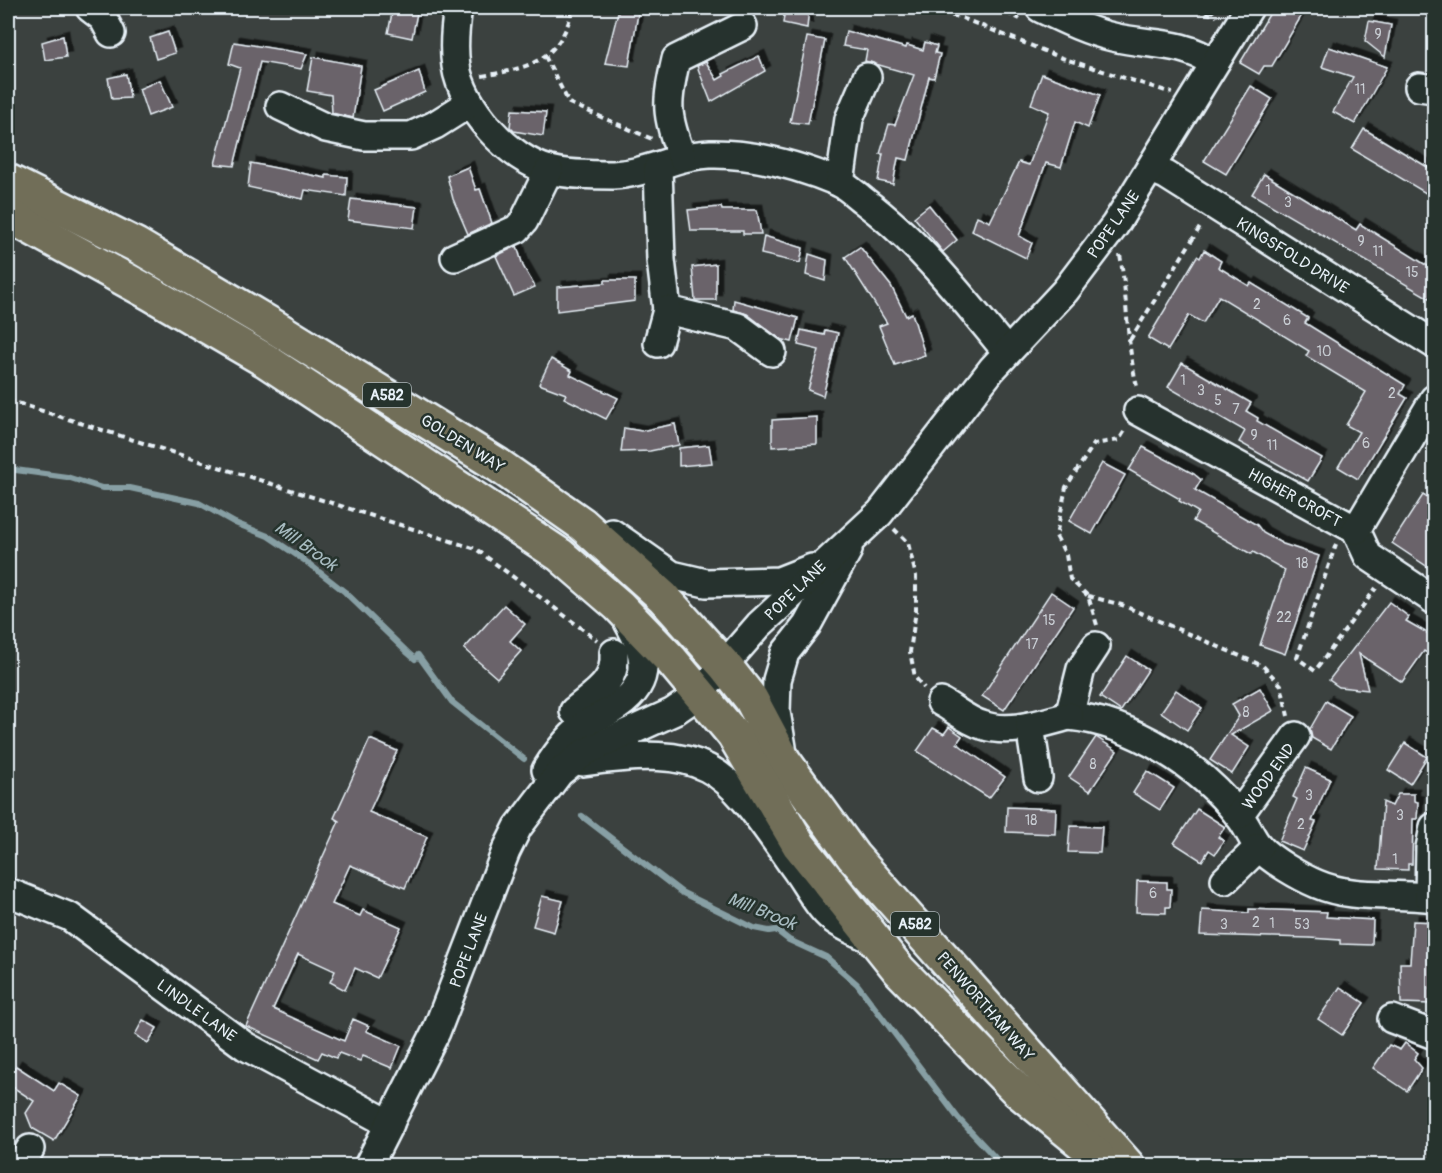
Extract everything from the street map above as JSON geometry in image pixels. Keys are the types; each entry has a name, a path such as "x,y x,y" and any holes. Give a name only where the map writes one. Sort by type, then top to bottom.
{"highway":[{"name":"GOLDEN WAY","path":"8,181 136,245 391,397 442,432 498,465 582,524 663,597 725,666"},
{"name":"A582","path":"8,215 140,287 265,360 561,555 618,606 672,661 698,695"},
{"name":"PENWORTHAM WAY","path":"725,666 751,699 784,761 853,856 1128,1166"},
{"name":"PENWORTHAM WAY","path":"698,695 734,735 799,845 899,970 1017,1090 1109,1166"}],"street":[{"path":"90,8 103,18 111,33"},
{"path":"458,8 455,28 456,68 465,91 493,133 517,154 549,170 614,175 711,154 770,160 840,183 888,219 955,289 1007,352"},
{"path":"1040,8 1071,23 1113,37 1170,44 1197,51 1214,63"},
{"name":"POPE LANE","path":"368,1166 436,1032 506,851 518,827 535,802 559,773 585,752 673,712 698,695 759,625 822,564 880,513 1007,352 1065,291 1115,225 1249,8"},
{"path":"658,343 667,310 661,260 670,162 669,92 676,59 743,26"},
{"path":"840,183 849,119 867,77"},
{"path":"280,106 326,128 364,136 411,136 435,125 465,91"},
{"name":"KINGSFOLD DRIVE","path":"1151,169 1214,205 1434,344"},
{"path":"455,257 517,229 524,221 549,170"},
{"path":"667,310 738,327 772,352"},
{"path":"1350,527 1434,399"},
{"name":"HIGHER CROFT","path":"1138,411 1350,527 1368,556 1434,600"},
{"path":"442,432 486,446 523,467 636,552 672,575 706,583 746,584 779,581 822,564"},
{"path":"784,761 776,712 777,680 785,653 807,625 855,536"},
{"path":"535,802 544,775 555,757 585,724 612,710 635,692 643,675 644,654 618,606"},
{"path":"1070,716 1081,669 1096,646"},
{"path":"585,724 574,711 607,684 615,670 614,653"},
{"path":"941,702 981,725 1006,728 1030,726 1070,716 1096,718 1124,728 1163,748 1201,777 1239,815 1259,847 1296,873 1336,891 1384,896 1432,897 1430,848 1434,826"},
{"path":"1030,726 1038,778"},
{"name":"WOOD END","path":"1239,815 1296,736"},
{"path":"570,763 662,756 690,760 710,767 747,799 831,918 876,941"},
{"path":"1225,880 1259,847"},
{"name":"LINDLE LANE","path":"8,892 70,917 245,1046 361,1111 390,1124"},
{"path":"1392,1019 1434,1035"}],"path":[{"path":"465,91 518,70 554,51 573,8"},
{"path":"921,8 962,18 1062,58 1193,100"},
{"path":"1185,8 1216,15"},
{"path":"545,56 569,103 656,140 670,162"},
{"path":"1129,341 1214,205"},
{"path":"1096,646 1097,621 1088,596 1070,579 1066,555 1056,536 1066,487 1094,444 1119,440 1138,411 1140,397 1129,341 1126,289 1115,225"},
{"path":"8,400 476,549 614,653"},
{"path":"880,513 908,543 916,576 916,610 910,652 915,677 922,687 941,702"},
{"path":"1350,527 1297,658 1315,671 1389,570"},
{"path":"1088,596 1122,605 1263,666 1281,685 1296,736"}],"building":[{"path":"393,8 418,8 412,38 388,33"},
{"path":"619,8 639,8 629,66 605,63"},
{"path":"785,8 809,8 807,28 783,23"},
{"path":"1273,8 1306,8 1272,66 1264,66 1259,74 1240,63"},
{"path":"1369,21 1391,25 1385,57 1365,41"},
{"path":"846,31 906,48 907,45 923,50 925,42 937,46 935,53 940,54 934,78 929,77 908,160 898,158 893,184 878,181 883,154 880,154 889,124 895,125 914,75 865,61 867,50 843,46"},
{"path":"168,32 175,53 156,59 150,38"},
{"path":"63,36 66,57 45,60 42,42"},
{"path":"807,37 825,40 808,124 790,122"},
{"path":"234,42 307,54 301,69 260,62 234,166 215,164 240,68 229,64"},
{"path":"1329,47 1387,67 1355,124 1333,112 1353,77 1322,67"},
{"path":"759,56 765,71 711,102 697,66 706,62 717,80 724,76 723,74"},
{"path":"313,57 361,66 353,118 332,113 331,95 307,91"},
{"path":"419,71 425,92 383,111 374,90"},
{"path":"126,74 130,98 112,99 108,78"},
{"path":"1042,74 1100,95 1088,128 1075,122 1061,167 1046,163 1019,236 1032,243 1026,258 972,231 977,216 990,222 1019,162 1029,165 1049,112 1031,104"},
{"path":"160,80 172,107 148,116 139,89"},
{"path":"1251,86 1272,99 1226,174 1204,161"},
{"path":"512,110 546,112 543,136 514,131 510,127"},
{"path":"1364,129 1434,171 1434,198 1352,149"},
{"path":"251,163 326,178 326,175 347,177 346,196 305,190 303,199 248,187"},
{"path":"468,167 476,190 480,189 492,223 468,234 453,199 447,176"},
{"path":"1264,174 1356,230 1360,224 1434,270 1434,301 1252,194"},
{"path":"351,199 417,207 414,228 348,220"},
{"path":"929,205 957,240 943,252 914,217"},
{"path":"721,207 722,210 757,210 761,234 743,234 743,231 691,231 688,210"},
{"path":"764,236 803,248 800,263 761,254"},
{"path":"517,246 523,266 535,287 514,296 496,256"},
{"path":"860,247 891,286 906,316 912,313 925,355 895,365 879,326 887,323 845,257"},
{"path":"1204,250 1221,261 1218,267 1249,286 1251,283 1308,318 1305,323 1405,385 1400,394 1407,398 1358,479 1338,467 1359,432 1346,425 1366,392 1306,356 1309,351 1219,296 1203,323 1189,315 1168,350 1148,338 1197,256 1200,258"},
{"path":"809,254 827,260 825,281 806,275"},
{"path":"716,264 716,300 695,300 692,267"},
{"path":"605,280 635,280 635,301 557,311 557,287 605,283"},
{"path":"734,300 798,318 792,342 780,339 747,314 733,310"},
{"path":"801,330 824,335 825,330 838,333 823,396 808,390 819,350 798,345"},
{"path":"551,359 572,371 570,375 618,398 606,419 564,398 566,394 539,384"},
{"path":"1182,363 1251,403 1246,411 1258,418 1257,421 1322,458 1308,481 1239,442 1245,431 1168,387"},
{"path":"817,417 817,444 772,447 772,420"},
{"path":"675,424 679,445 650,451 621,452 624,428 641,431"},
{"path":"709,445 712,463 679,466 679,448"},
{"path":"1143,447 1194,474 1201,480 1195,490 1257,525 1263,533 1283,544 1319,556 1285,654 1260,645 1285,570 1253,552 1251,554 1193,521 1198,512 1129,470"},
{"path":"1102,463 1125,475 1092,534 1069,521"},
{"path":"1423,495 1434,502 1434,571 1392,543"},
{"path":"1051,592 1073,607 1004,710 982,696"},
{"path":"1389,602 1409,617 1406,621 1434,637 1434,657 1424,651 1402,682 1359,654 1368,690 1339,687 1329,680"},
{"path":"504,605 525,624 510,641 521,651 497,678 464,649"},
{"path":"1127,656 1148,670 1121,711 1100,697"},
{"path":"1260,688 1273,711 1231,735 1249,747 1232,774 1210,760 1239,716 1232,704"},
{"path":"1176,690 1202,708 1187,730 1161,712"},
{"path":"1326,701 1351,716 1331,749 1312,738 1310,729"},
{"path":"949,727 962,736 957,743 1005,777 989,798 917,751 933,728 944,734"},
{"path":"1096,737 1117,751 1090,791 1069,777"},
{"path":"370,739 397,751 369,812 427,837 405,888 350,865 332,904 360,916 363,910 401,927 377,978 355,968 345,990 330,982 335,971 298,954 273,1009 344,1041 353,1019 369,1026 366,1031 401,1046 392,1068 363,1056 360,1061 339,1053 336,1058 322,1052 318,1059 246,1026 339,821 334,818"},
{"path":"1405,743 1427,757 1410,784 1388,770"},
{"path":"1306,768 1330,779 1312,821 1316,822 1303,851 1279,841 1297,799 1293,797"},
{"path":"1147,771 1174,788 1160,810 1133,793"},
{"path":"1398,794 1414,794 1414,801 1418,802 1417,819 1413,819 1412,864 1408,864 1408,870 1378,869 1383,802 1392,806"},
{"path":"1007,807 1056,809 1055,834 1006,832"},
{"path":"1197,809 1225,827 1218,837 1224,841 1215,854 1209,850 1202,861 1174,843"},
{"path":"1070,826 1102,827 1100,853 1068,852"},
{"path":"1137,881 1167,882 1167,889 1171,889 1170,907 1166,907 1166,913 1136,912"},
{"path":"542,896 563,901 554,932 533,926"},
{"path":"1249,909 1327,912 1326,917 1373,920 1372,945 1340,944 1340,940 1309,938 1200,935 1202,910 1249,913"},
{"path":"1413,921 1434,922 1434,988 1431,988 1431,1004 1401,1003 1400,963 1410,963"},
{"path":"1340,987 1364,1003 1342,1035 1318,1019"},
{"path":"143,1020 157,1028 148,1043 135,1035"},
{"path":"1405,1043 1418,1053 1414,1059 1422,1068 1407,1091 1373,1068 1389,1045 1400,1050"},
{"path":"16,1066 54,1091 59,1083 81,1096 54,1141 32,1128 26,1113 34,1101 8,1084 8,1079"}],"waterway":[{"name":"Mill Brook","path":"8,469 67,477 102,488 130,488 199,503 235,523 268,536 345,592 415,659 418,655 452,702 524,759"},
{"name":"Mill Brook","path":"582,816 681,892 754,928 776,930 789,940 826,957 857,984 958,1118 1003,1166"}]}
